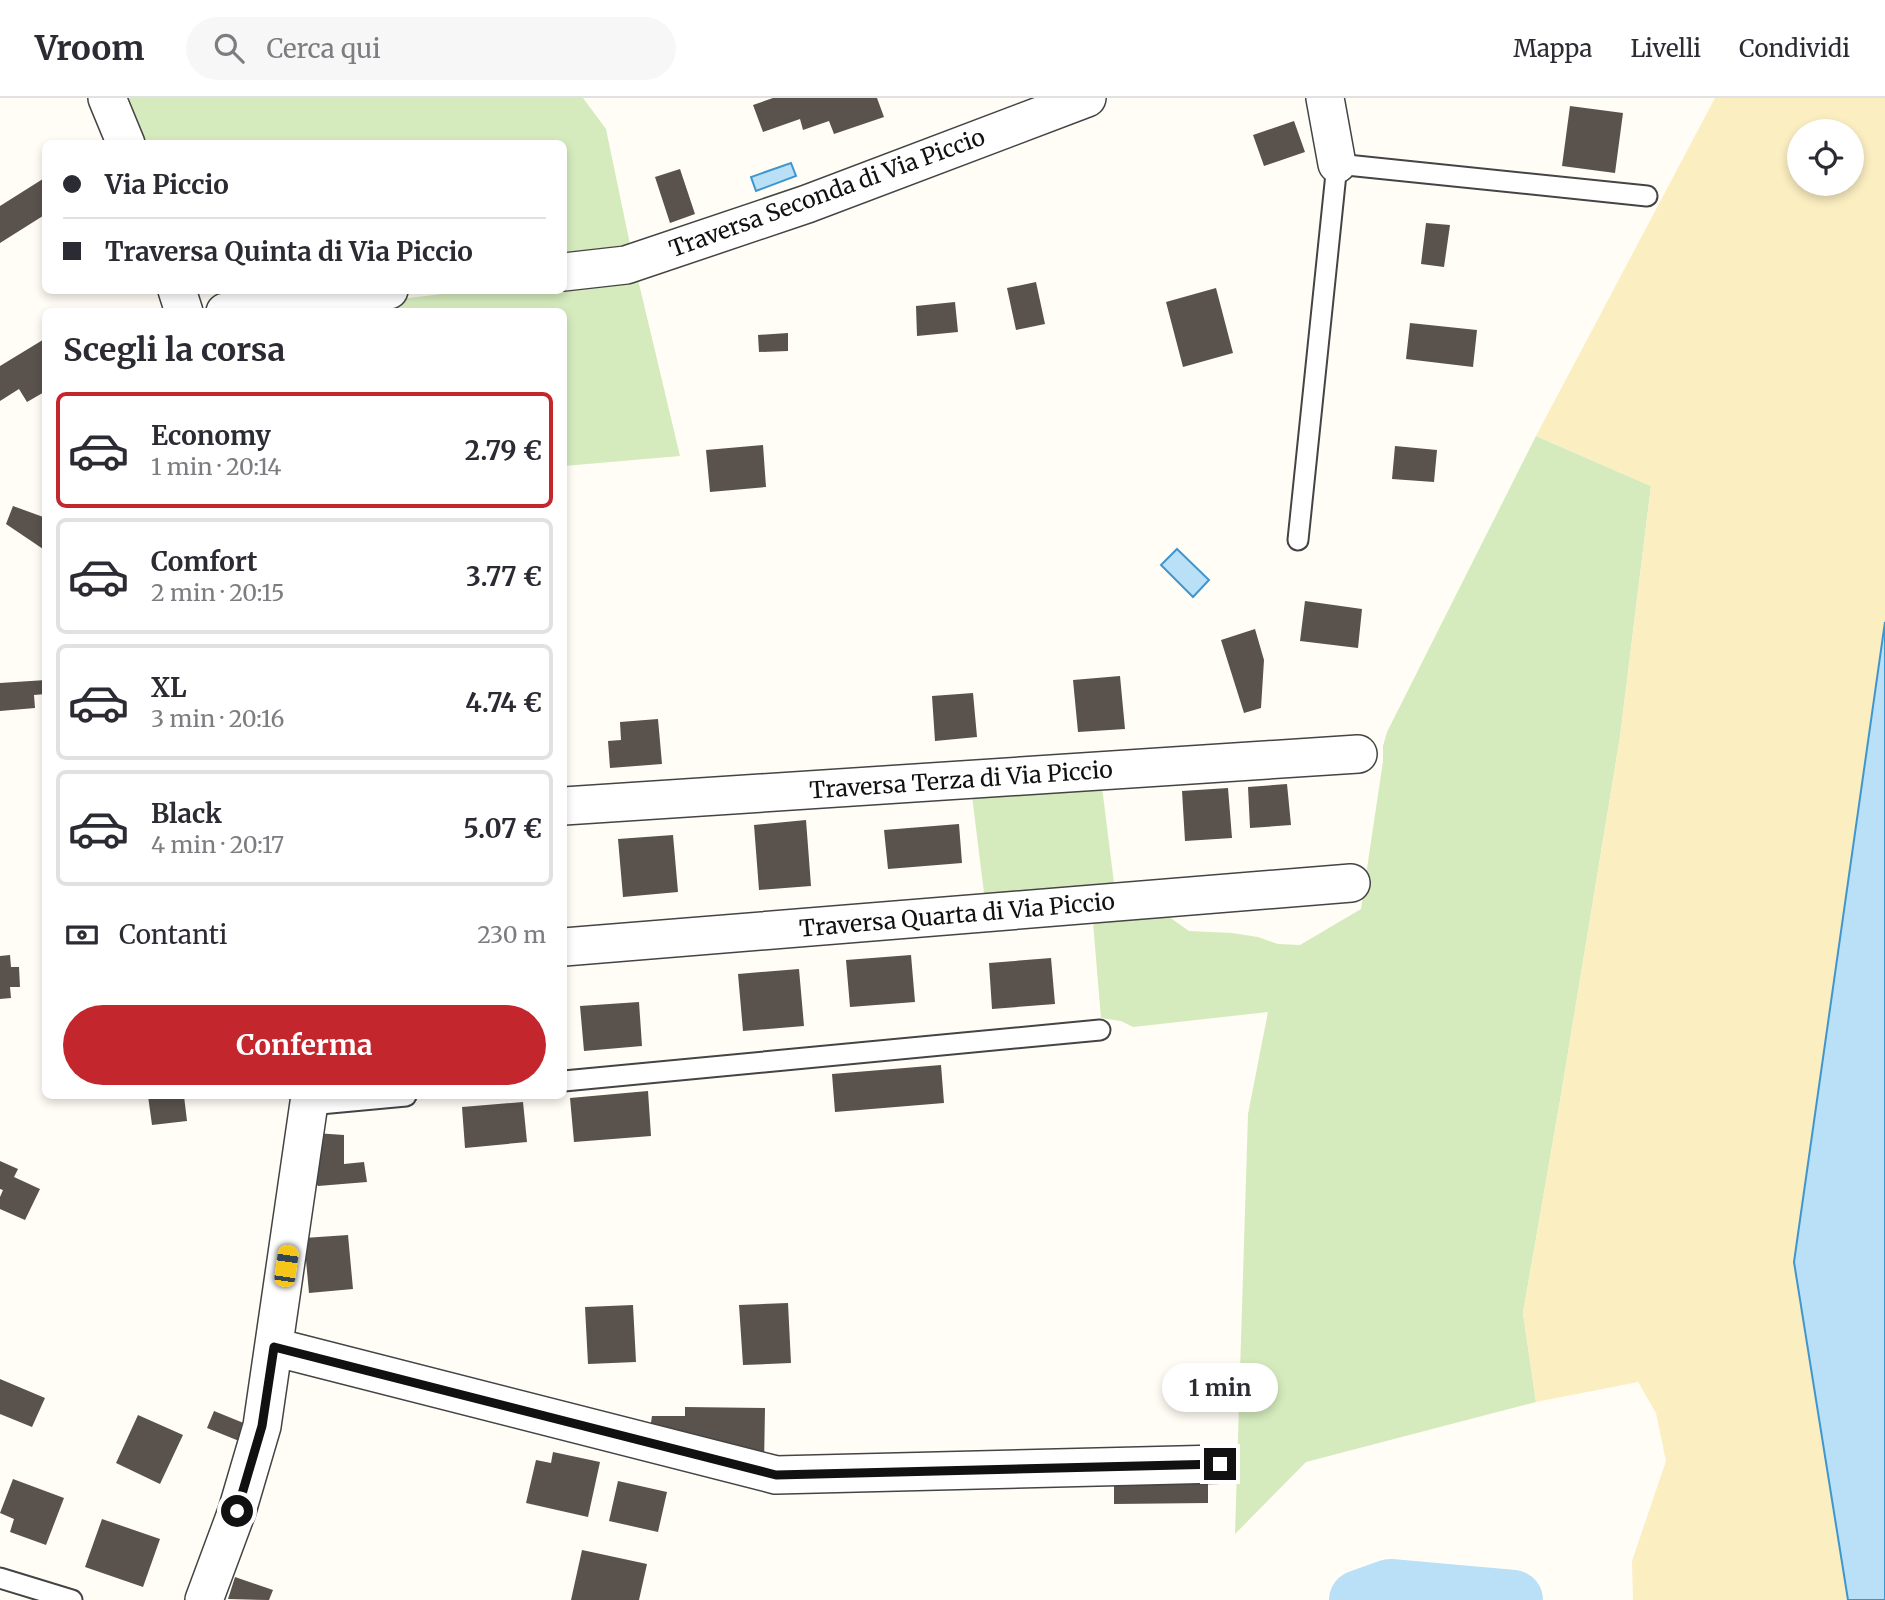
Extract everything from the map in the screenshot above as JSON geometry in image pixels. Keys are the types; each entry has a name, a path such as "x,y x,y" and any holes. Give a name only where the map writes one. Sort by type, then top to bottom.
{"street":[{"path":"107,98 125,140"},
{"name":"Traversa Seconda di Via Piccio","path":"567,272 626,265 807,204 1087,98"},
{"path":"1325,98 1338,164"},
{"path":"255,308 359,294"},
{"name":"Traversa Terza di Via Piccio","path":"567,806 1358,754"},
{"name":"Traversa Quarta di Via Piccio","path":"567,947 1352,883"},
{"path":"204,1600 237,1511 262,1426 310,1100"},
{"path":"274,1347 776,1475 1220,1464"}],"lane":[{"path":"1298,540 1338,164 1647,196"},
{"path":"567,1081 1100,1030"},
{"path":"310,1100 334,1099"},
{"path":"0,1578 72,1600"}],"green space":[{"path":"122,98 583,98 606,129 632,254 567,265 567,140 139,140"},
{"path":"636,271 680,456 567,466 567,308 323,308 442,294 567,294 567,280"},
{"path":"1536,436 1651,486 1620,737 1523,1313 1536,1402 1306,1462 1235,1534 1248,1114 1268,1012 1133,1027 1121,1021 1101,1018 1092,911 1165,914 1189,931 1232,933 1258,937 1278,944 1300,945 1361,909 1387,732"},
{"path":"1101,779 1115,891 985,901 971,788"}],"sand":[{"path":"1715,98 1885,98 1885,622 1794,1262 1848,1600 1633,1600 1632,1561 1666,1461 1656,1413 1638,1382 1536,1402 1523,1313 1620,737 1651,486 1536,436"}],"water":[{"path":"791,163 796,176 756,191 751,177"},
{"path":"1177,549 1209,580 1193,597 1161,565"},
{"path":"1885,622 1885,1600 1848,1600 1794,1262"}],"building":[{"path":"773,98 877,98 884,117 834,134 829,121 803,130 800,119 763,132 753,105"},
{"path":"1570,106 1623,113 1615,173 1562,166"},
{"path":"1294,121 1305,152 1264,166 1253,135"},
{"path":"680,169 695,214 670,223 655,177"},
{"path":"42,180 42,217 0,243 0,206"},
{"path":"1426,223 1450,225 1444,267 1421,264"},
{"path":"1036,282 1045,324 1016,330 1007,288"},
{"path":"1216,288 1233,353 1183,367 1166,302"},
{"path":"955,302 958,332 917,336 916,306"},
{"path":"1410,323 1477,330 1473,367 1406,359"},
{"path":"788,333 788,351 759,352 758,335"},
{"path":"42,340 42,393 27,402 19,389 0,401 0,366"},
{"path":"763,445 766,487 710,492 706,450"},
{"path":"1395,446 1437,450 1434,482 1392,479"},
{"path":"13,506 42,517 42,548 6,524"},
{"path":"1305,601 1362,609 1358,648 1300,641"},
{"path":"1255,629 1264,660 1261,708 1244,713 1221,640"},
{"path":"1120,676 1125,729 1078,732 1073,680"},
{"path":"42,680 42,694 34,695 35,708 0,711 0,683"},
{"path":"973,693 977,737 935,741 932,696"},
{"path":"658,719 662,764 610,768 608,741 621,740 620,722"},
{"path":"1287,784 1291,825 1250,828 1248,787"},
{"path":"1228,788 1232,838 1185,841 1182,791"},
{"path":"806,820 811,886 759,890 754,825"},
{"path":"959,824 962,863 888,869 884,830"},
{"path":"673,835 678,892 623,897 618,839"},
{"path":"10,955 11,967 19,967 20,987 10,987 11,998 0,999 0,956"},
{"path":"911,955 915,1002 850,1007 846,960"},
{"path":"1051,958 1055,1004 992,1009 989,963"},
{"path":"799,969 804,1026 743,1031 738,974"},
{"path":"639,1002 642,1046 584,1051 580,1006"},
{"path":"941,1065 944,1103 835,1112 832,1074"},
{"path":"648,1091 651,1136 574,1142 570,1098"},
{"path":"148,1099 184,1099 187,1121 152,1125"},
{"path":"523,1102 527,1142 465,1148 462,1107"},
{"path":"315,1133 344,1135 344,1164 364,1162 367,1182 318,1186 311,1176"},
{"path":"0,1161 18,1169 14,1177 40,1189 25,1220 0,1209 3,1190 0,1189"},
{"path":"348,1235 353,1289 309,1293 304,1238"},
{"path":"788,1303 791,1363 743,1365 739,1305"},
{"path":"633,1305 636,1362 588,1364 585,1307"},
{"path":"0,1379 45,1398 32,1427 0,1414"},
{"path":"685,1407 765,1408 764,1465 649,1436 652,1416 685,1416"},
{"path":"214,1411 251,1426 244,1443 207,1428"},
{"path":"138,1415 183,1435 160,1484 116,1463"},
{"path":"553,1452 600,1462 588,1517 526,1503 536,1460 551,1463"},
{"path":"13,1479 64,1498 46,1545 10,1532 14,1519 0,1513"},
{"path":"1208,1479 1208,1503 1114,1504 1114,1480"},
{"path":"618,1481 667,1492 658,1532 609,1521"},
{"path":"102,1519 160,1539 143,1587 85,1567"},
{"path":"582,1550 647,1564 639,1600 571,1600"},
{"path":"235,1577 273,1590 269,1600 228,1599"}],"waterway":[{"path":"1359,1600 1390,1589 1513,1600"}],"route":[{"path":"237,1511 262,1426 274,1347 776,1475 1220,1464"}]}
